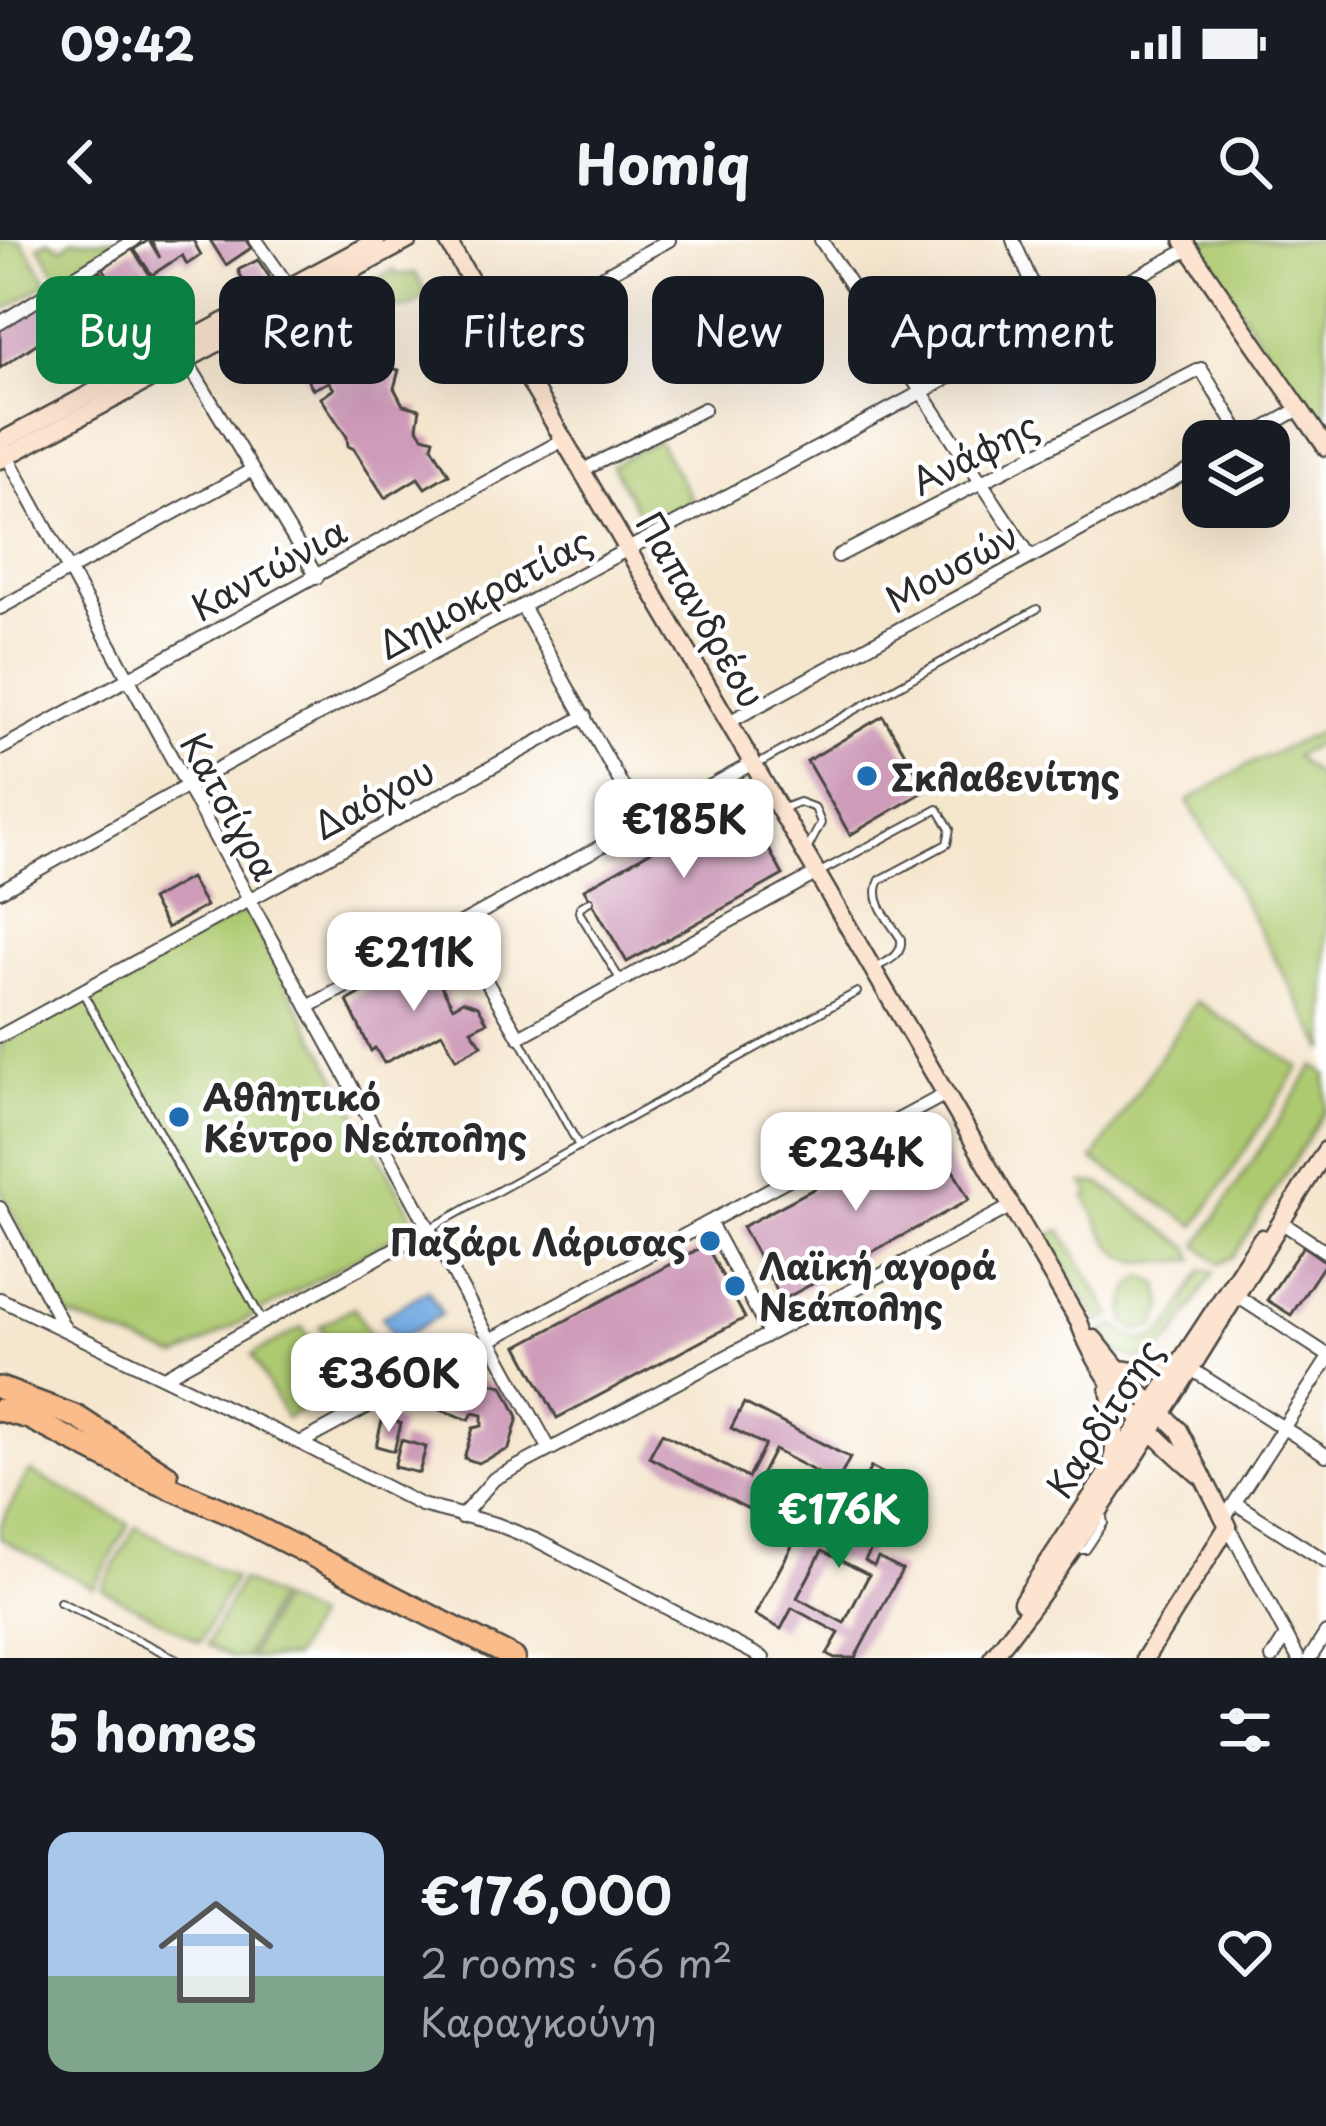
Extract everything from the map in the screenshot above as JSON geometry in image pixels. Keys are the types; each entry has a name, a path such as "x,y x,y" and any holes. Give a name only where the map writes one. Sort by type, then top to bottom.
{"highway":[{"path":"0,1388 77,1417 229,1513"},
{"path":"0,1409 29,1418 229,1513 514,1658"}],"street":[{"path":"0,323 134,240"},
{"path":"256,240 281,276"},
{"path":"305,276 350,246 377,240"},
{"path":"195,355 409,240"},
{"name":"Παπανδρέου","path":"447,240 468,276"},
{"path":"603,276 669,240"},
{"path":"821,240 1030,556"},
{"path":"1012,240 1028,276"},
{"path":"1186,244 1326,447"},
{"name":"Δημοκρατίας","path":"1132,276 1186,244"},
{"path":"2,450 219,327"},
{"name":"Ανάφης","path":"838,556 1202,369 1231,420"},
{"path":"195,375 317,577"},
{"path":"2,450 137,384"},
{"name":"Παπανδρέου","path":"532,384 1111,1372"},
{"name":"Δημοκρατίας","path":"0,891 940,384"},
{"path":"583,470 704,409"},
{"path":"1280,420 1299,409"},
{"name":"Καντώνια","path":"0,749 565,439"},
{"name":"Κατσίγρα","path":"2,450 548,1448"},
{"path":"0,608 252,470"},
{"name":"Μουσών","path":"729,722 1182,474"},
{"path":"522,606 643,823"},
{"name":"Δαόχου","path":"0,1036 585,716"},
{"path":"308,1007 754,764"},
{"path":"454,926 519,1037 819,872"},
{"path":"300,1443 946,1094"},
{"name":"Καρδίτσης","path":"1186,1364 1237,1296 1326,1151"},
{"path":"461,1517 494,1479 548,1448 1012,1206"},
{"path":"0,1208 65,1328"},
{"path":"1280,1222 1326,1252"},
{"name":"Καρδίτσης","path":"991,1658 1061,1567 1151,1431 1157,1408 1258,1242 1280,1222"},
{"path":"710,1223 770,1333"},
{"path":"164,1376 428,1230"},
{"path":"1145,1658 1326,1358 1237,1296"},
{"path":"0,1299 421,1505 496,1524 536,1540 763,1658"},
{"path":"1111,1372 1149,1373 1186,1364 1326,1455"},
{"path":"1111,1372 1157,1408 1185,1440 1199,1475"},
{"path":"1111,1372 1151,1431 1199,1475 1229,1516 1298,1658"},
{"path":"1111,1372 1117,1424 1113,1464"},
{"name":"Καρδίτσης","path":"991,1658 1012,1616 1113,1464 1151,1431"},
{"path":"1229,1516 1326,1561"},
{"path":"1310,1658 1326,1633"},
{"path":"1272,1658 1286,1636"}],"lane":[{"path":"754,764 1036,609"},
{"path":"781,809 808,803 818,814 819,832 806,850"},
{"path":"819,872 938,809 950,829 947,844 880,880 875,890 878,903 902,946 899,954 874,968"},
{"path":"590,901 579,912 621,981"},
{"path":"82,992 263,1322"},
{"path":"428,1230 856,992"},
{"path":"519,1037 579,1146"},
{"path":"1079,1550 1086,1550 1104,1523 1101,1506"},
{"path":"60,1602 175,1658"}],"green space":[{"path":"0,240 21,240 44,276 36,276 36,290 0,313"},
{"path":"49,240 63,248 72,240 122,240 62,276 58,276 39,246"},
{"path":"1193,240 1326,240 1326,437 1319,427"},
{"path":"394,270 397,275 415,273 419,301 395,308 395,276 384,276"},
{"path":"658,440 692,500 645,525 612,465"},
{"path":"1326,729 1326,739 1294,756 1326,784 1318,791 1326,798 1326,1051 1188,801 1246,766"},
{"name":"Αθλητικό Κέντρο Νεάπολης","path":"246,910 417,1224 178,1357 66,1315 0,1189 0,1045"},
{"path":"1196,1001 1299,1067 1196,1226 1093,1160"},
{"path":"1314,1066 1326,1074 1326,1109 1234,1256 1220,1264 1198,1245"},
{"path":"1083,1183 1100,1184 1190,1248 1195,1260 1150,1262 1124,1257 1106,1237"},
{"path":"1061,1230 1112,1316 1099,1323 1047,1236"},
{"path":"1203,1269 1214,1272 1161,1351 1142,1360 1117,1353 1102,1334 1105,1329 1116,1326 1146,1340 1158,1336 1178,1313"},
{"path":"1144,1276 1159,1284 1164,1308 1154,1327 1137,1331 1126,1323 1126,1302 1133,1285"},
{"path":"354,1307 381,1354 346,1373 320,1326"},
{"path":"303,1327 338,1391 286,1418 252,1355"},
{"path":"29,1471 129,1524 94,1588 0,1538 0,1526"},
{"path":"136,1526 234,1578 200,1642 102,1589"},
{"path":"241,1580 276,1598 245,1658 232,1658 207,1645"},
{"path":"279,1600 314,1618 293,1658 249,1658"}],"water":[{"path":"428,1290 442,1314 396,1341 382,1317"}],"building":[{"path":"149,240 160,258 151,240 193,240 201,255 187,264 182,255 152,275 134,249"},
{"path":"210,240 246,240 251,248 226,265"},
{"path":"132,249 150,275 108,276 103,268"},
{"path":"258,260 269,276 241,276 238,270"},
{"path":"36,306 36,344 0,368 0,329"},
{"path":"395,369 399,370 394,388 403,405 420,409 417,427 423,436 434,439 432,446 449,474 425,488 418,478 385,498 321,398 334,389 330,384 395,384"},
{"name":"Σκλαβενίτης","path":"883,716 927,790 850,835 807,761"},
{"path":"742,800 783,875 627,962 584,889"},
{"path":"190,878 206,906 167,928 151,900"},
{"path":"425,957 453,1007 463,1001 478,1006 487,1022 471,1030 482,1045 456,1059 442,1033 384,1063 375,1048 371,1051 347,1001 397,973 404,974 403,970"},
{"path":"930,1127 969,1200 782,1300 742,1227"},
{"path":"706,1245 745,1318 557,1418 518,1346"},
{"path":"1303,1246 1326,1262 1291,1315 1267,1300"},
{"path":"472,1379 503,1386 518,1417 509,1449 478,1463 464,1458 473,1428 482,1426 482,1415 473,1413 469,1420 438,1409 443,1393"},
{"path":"744,1403 850,1458 837,1483 774,1450 757,1483 768,1488 756,1513 649,1457 662,1433 748,1478 765,1445 731,1428"},
{"path":"382,1421 401,1423 394,1451 376,1446"},
{"path":"401,1440 426,1447 419,1473 394,1467"},
{"path":"871,1467 905,1485 865,1561 874,1566 878,1558 902,1570 855,1658 827,1654 839,1633 792,1608 781,1629 755,1615 806,1520 832,1533 827,1541 831,1543","holes":["822,1551 869,1575 844,1623 797,1598"]}],"place":[{"name":"Σκλαβενίτης","path":"867,776"},
{"name":"Αθλητικό Κέντρο Νεάπολης","path":"179,1117"},
{"name":"Παζάρι Λάρισας","path":"710,1241"},
{"name":"Λαϊκή αγορά Νεάπολης","path":"735,1286"}]}
